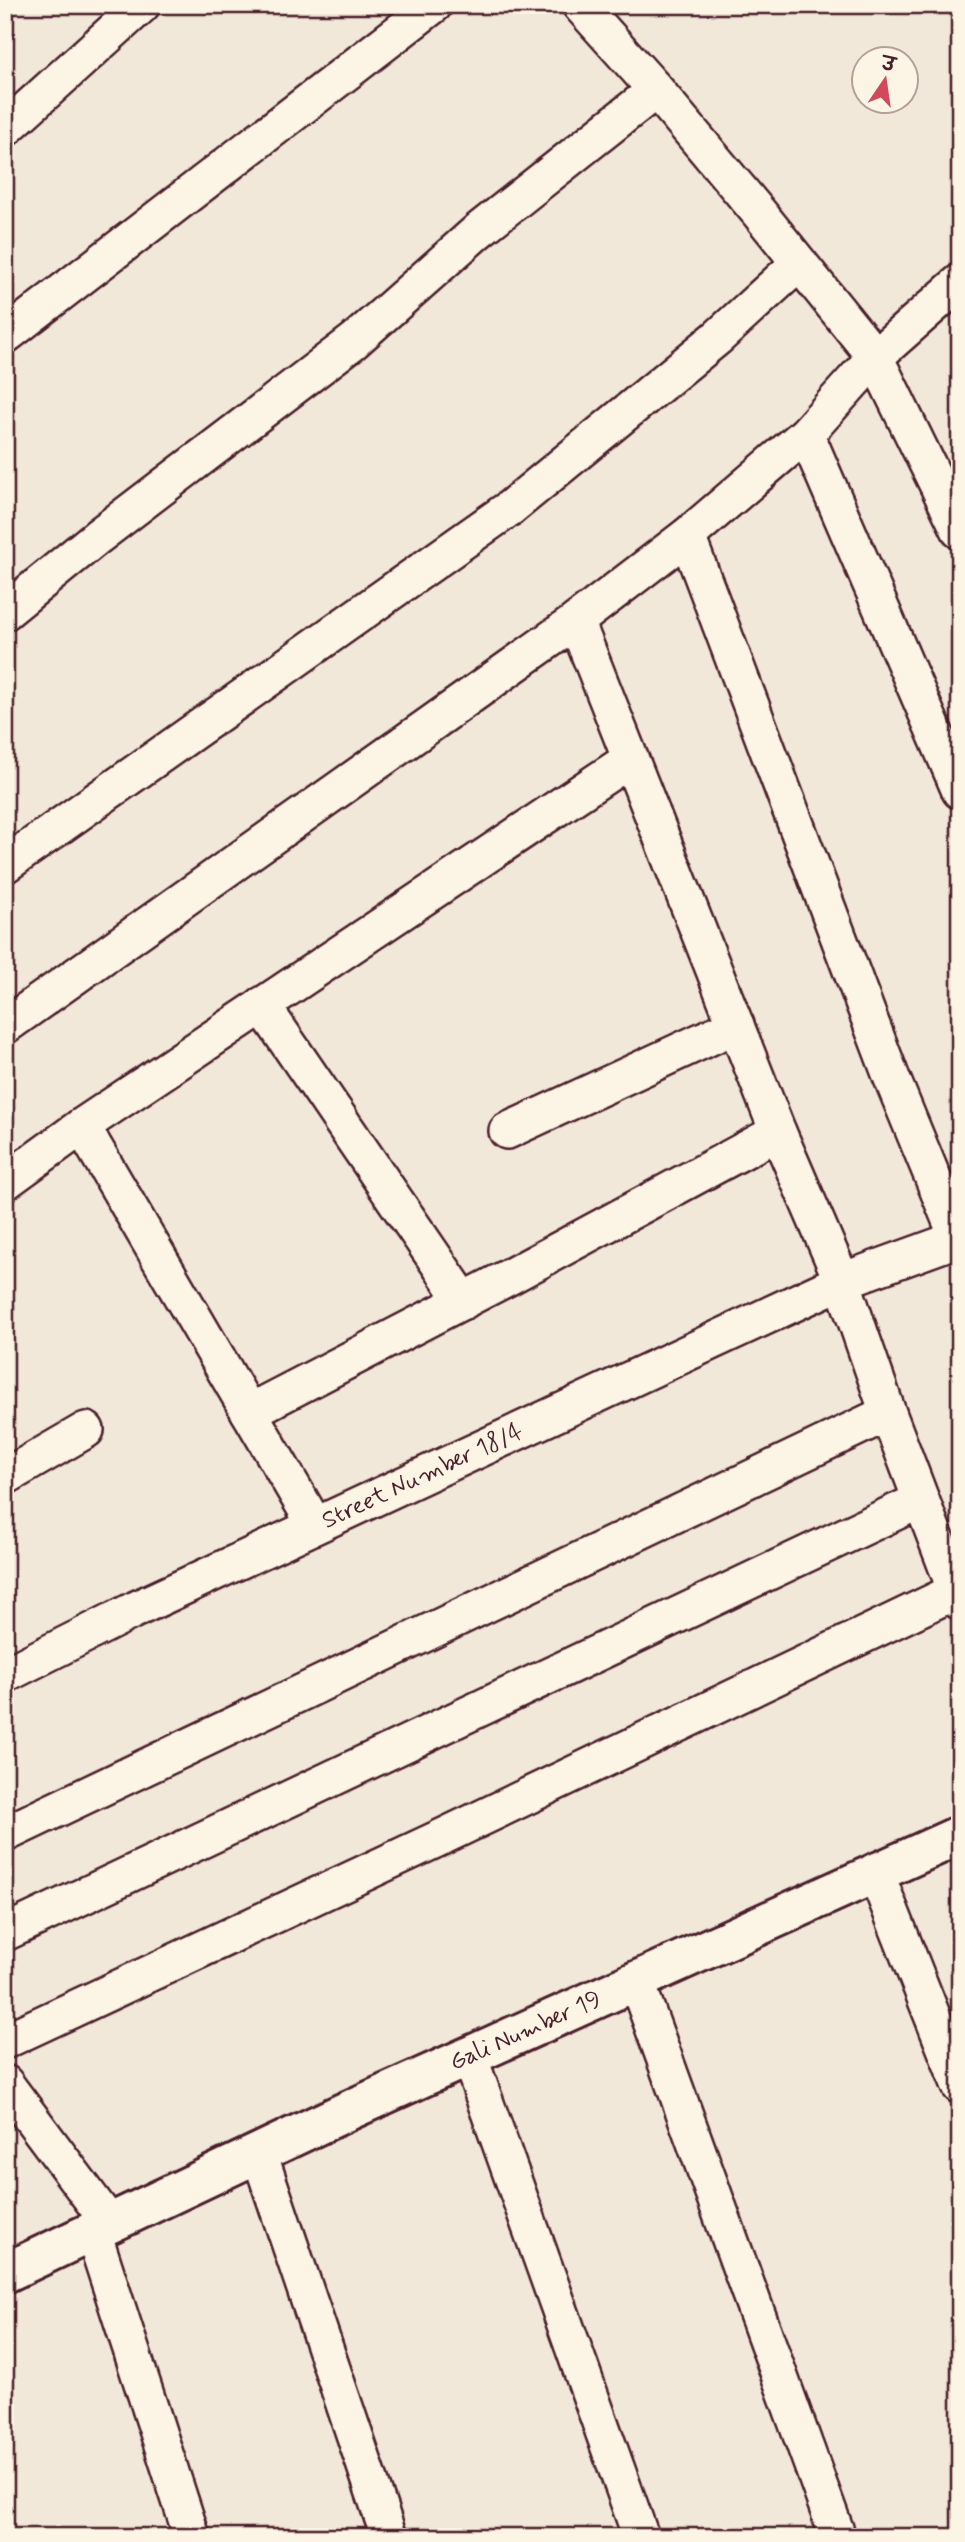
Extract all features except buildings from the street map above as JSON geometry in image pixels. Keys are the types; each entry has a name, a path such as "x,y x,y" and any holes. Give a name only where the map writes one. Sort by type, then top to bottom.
{"street":[{"path":"5,129 142,5"},
{"path":"5,336 434,5"},
{"path":"580,5 656,90 875,357 960,531"},
{"path":"5,612 97,537 354,341 478,231 656,90"},
{"path":"5,865 510,508 717,338 799,264"},
{"path":"5,1026 576,621 687,536 806,434 875,357 960,282"},
{"path":"806,434 960,792"},
{"path":"687,536 891,1076 959,1240"},
{"path":"5,2041 958,1596 888,1413 842,1281 778,1132 576,621"},
{"path":"5,1182 82,1126 629,760"},
{"path":"262,1005 464,1301"},
{"path":"507,1131 736,1025"},
{"path":"82,1126 315,1525"},
{"path":"249,1412 464,1301 778,1132"},
{"name":"Street Number 18/4","path":"5,1675 136,1609 842,1281 959,1240"},
{"path":"5,1834 888,1413"},
{"path":"5,1477 86,1430"},
{"path":"5,1933 921,1500"},
{"name":"Gali Number 19","path":"8,2266 101,2228 469,2056 960,1835"},
{"path":"875,1871 960,2086"},
{"path":"636,1980 838,2537"},
{"path":"469,2056 641,2537"},
{"path":"5,2083 101,2228 192,2537"},
{"path":"259,2153 389,2537"}]}
